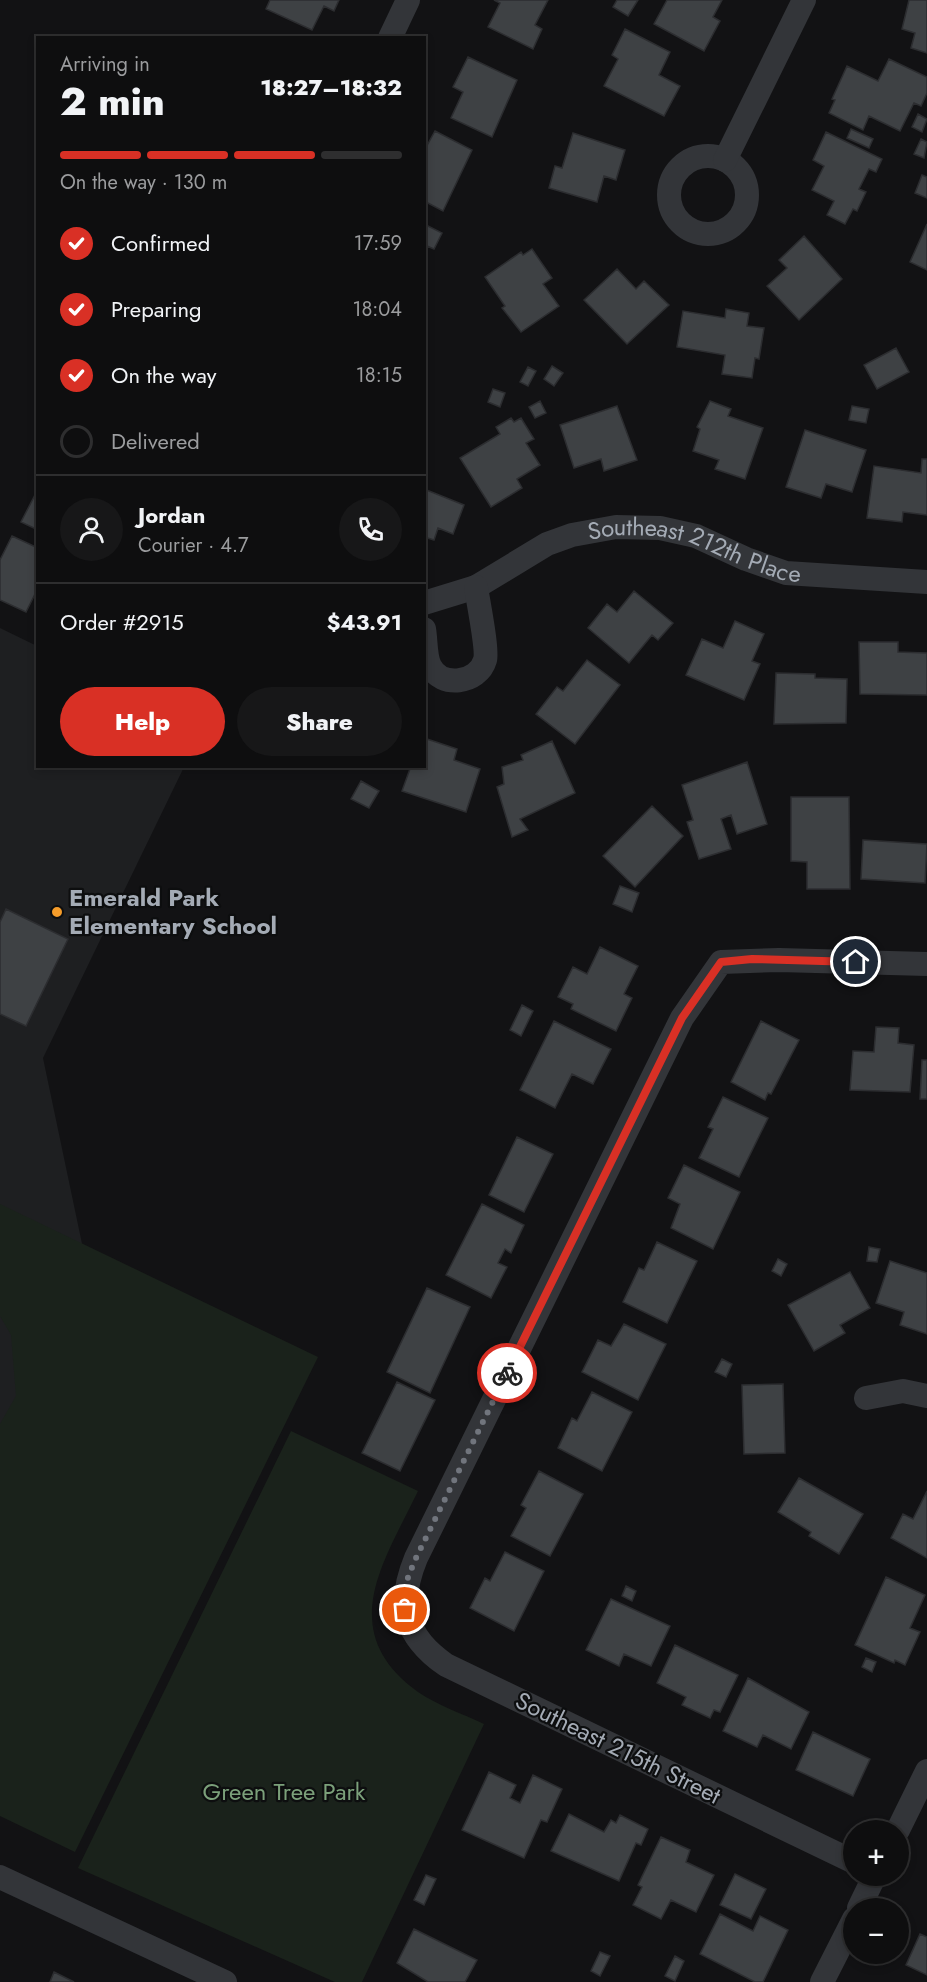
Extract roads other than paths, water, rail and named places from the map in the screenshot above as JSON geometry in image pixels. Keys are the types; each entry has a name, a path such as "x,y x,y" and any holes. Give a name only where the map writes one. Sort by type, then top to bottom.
{"street":[{"path":"391,36 408,0"},
{"path":"725,160 804,0"},
{"name":"Southeast 212th Place","path":"426,602 476,587 547,544 593,531 637,527 660,528 696,536 767,568 786,573 927,582"},
{"path":"426,643 429,665 436,674 447,680 459,681 479,671 486,659 476,587"},
{"name":"Southeast 215th Street","path":"843,1857 446,1665 429,1653 416,1639 405,1610 408,1577 682,1018 721,962 779,960 927,964"},
{"path":"866,1398 903,1391 927,1396"},
{"path":"903,1820 927,1771"},
{"path":"0,1878 225,1982"},
{"path":"822,1982 843,1941"}],"place":[{"name":"Emerald Park Elementary School","path":"57,912"}],"park label":[{"name":"Green Tree Park","path":"284,1792"}]}
